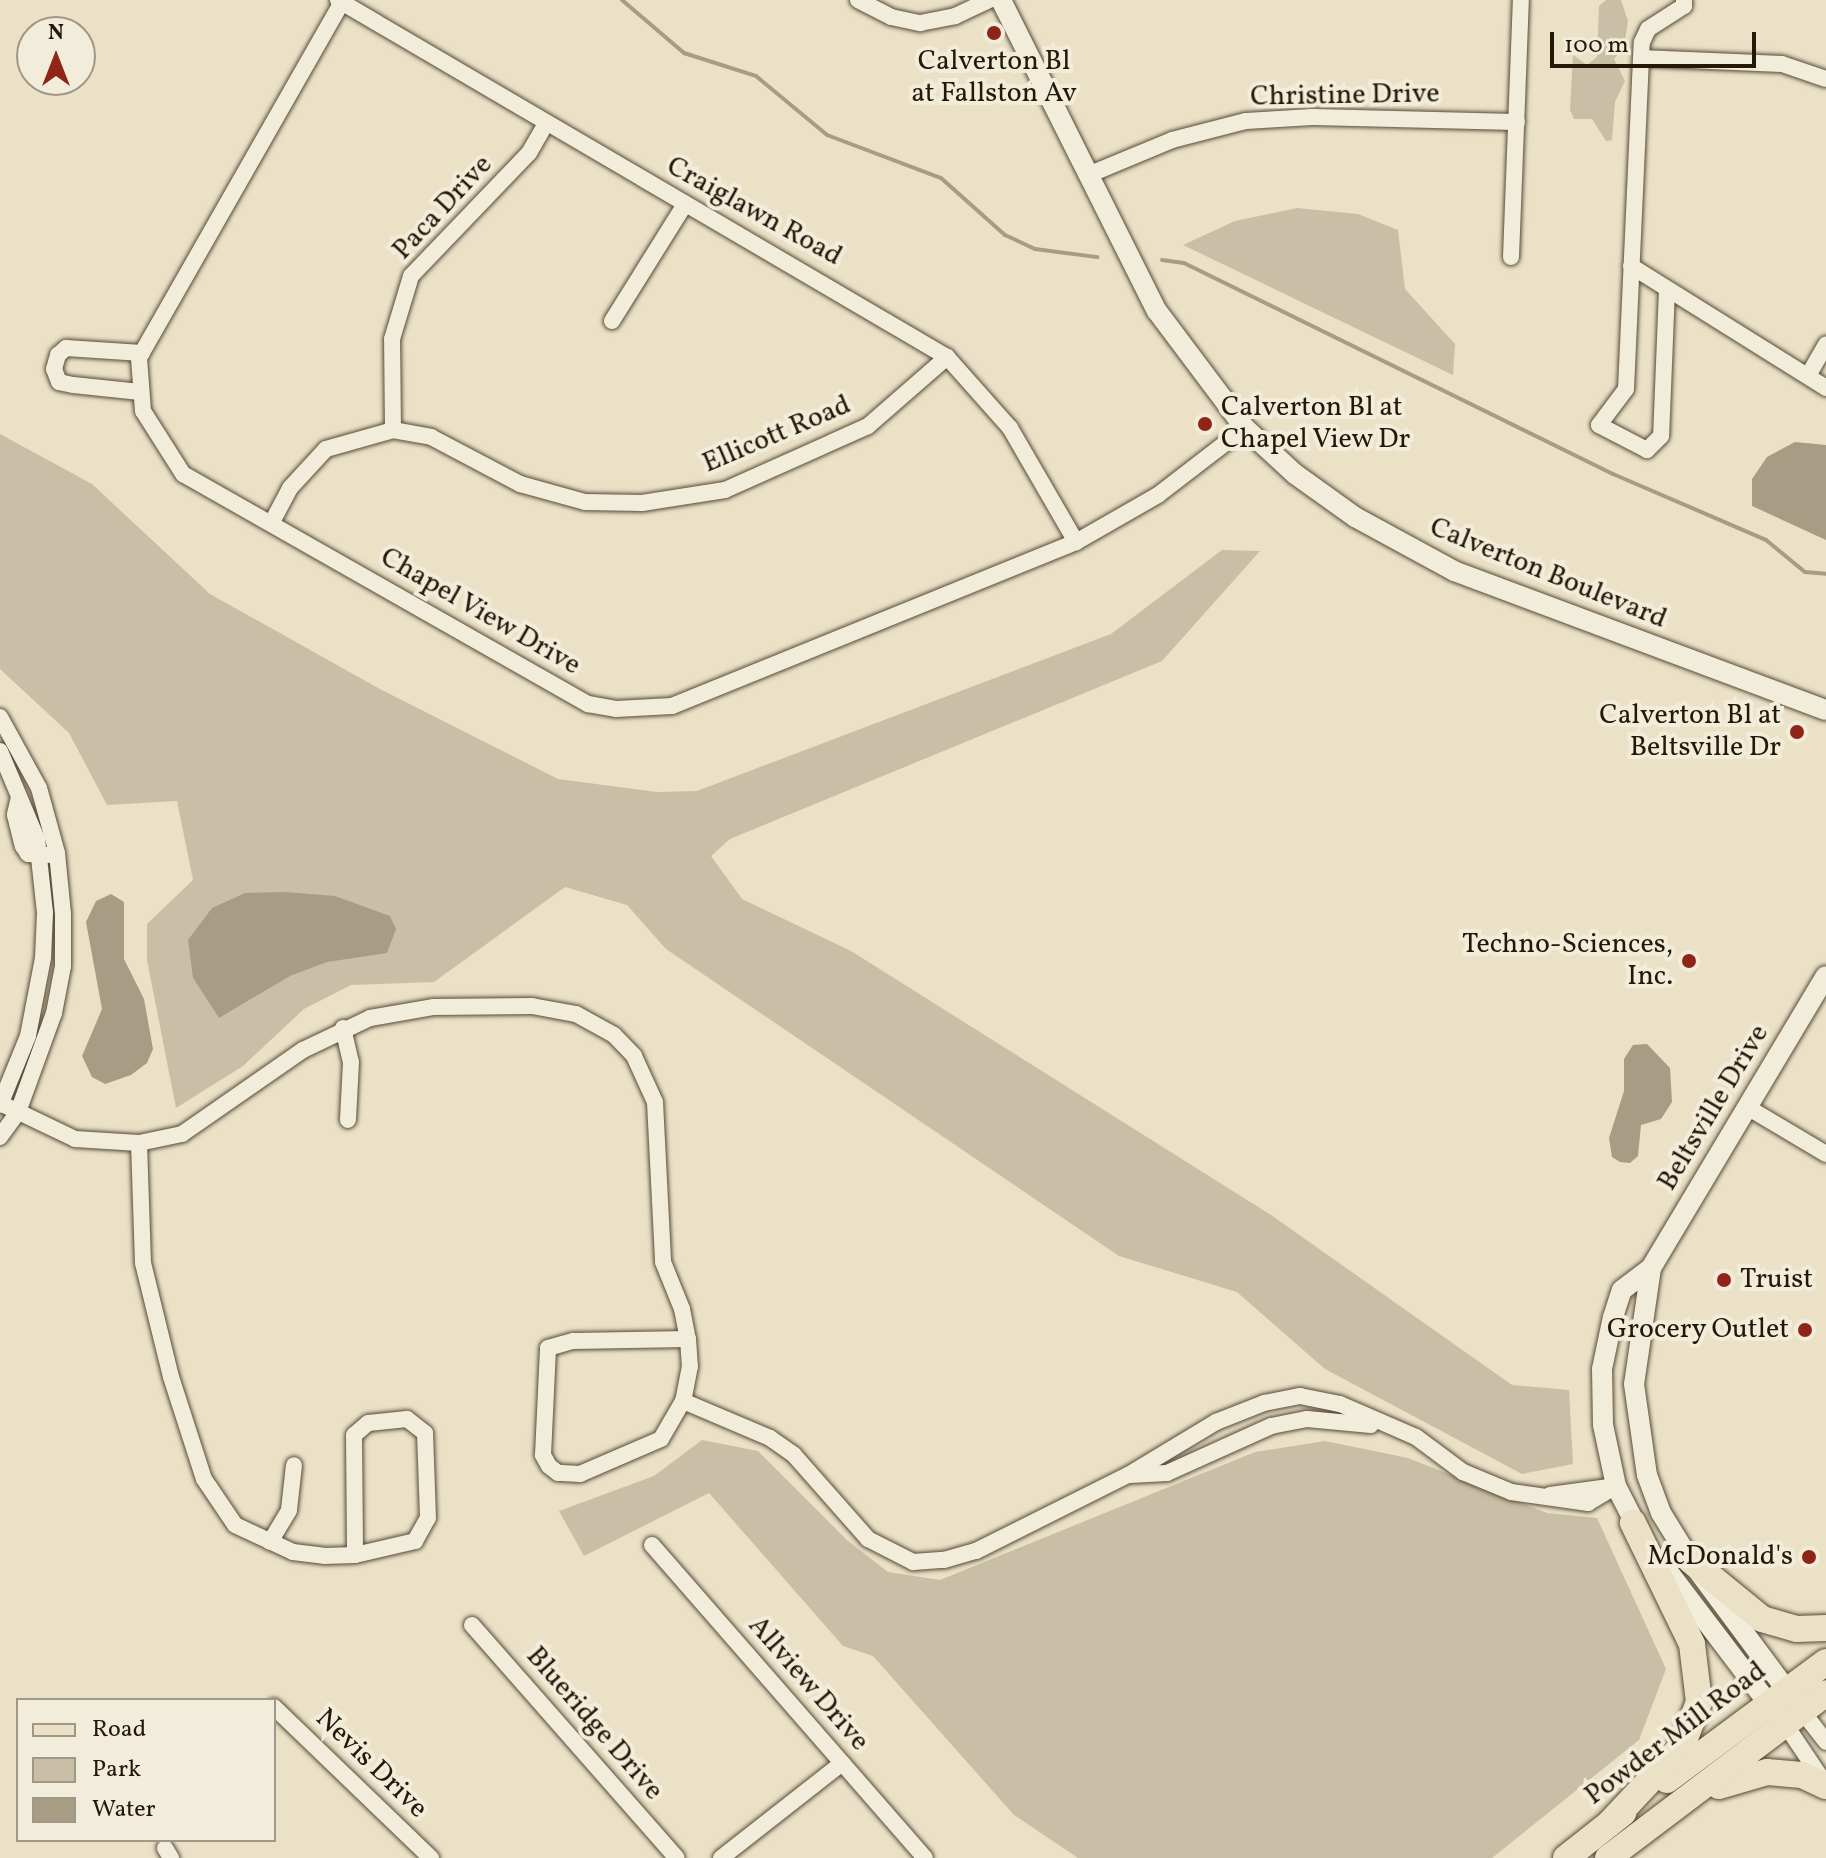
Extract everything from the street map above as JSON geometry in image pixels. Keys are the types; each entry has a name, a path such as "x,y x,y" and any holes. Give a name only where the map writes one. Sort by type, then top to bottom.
{"main road":[{"path":"1610,1823 1682,1746 1699,1702 1692,1644 1633,1523"},
{"path":"1690,1560 1762,1619 1797,1629 1826,1628"},
{"name":"Powder Mill Road","path":"1616,1852 1786,1707 1826,1662"},
{"name":"Powder Mill Road","path":"1566,1858 1610,1823 1786,1707 1826,1693"},
{"path":"1616,1852 1747,1774 1784,1773 1826,1786"}],"street":[{"path":"858,0 891,17 920,23 955,16 989,0"},
{"name":"Calverton Boulevard","path":"1001,0 1157,311 1245,428 1324,496 1454,571 1826,710"},
{"path":"1511,257 1521,0"},
{"path":"1667,289 1661,436 1647,450 1599,425 1626,389 1641,58 1648,29 1684,6 1684,0"},
{"name":"Craiglawn Road","path":"340,1 947,357 1010,428 1076,542"},
{"name":"Chapel View Drive","path":"340,1 142,353 140,392 143,411 183,474 573,696 616,709 672,706 1076,542 1158,495 1245,428"},
{"path":"1641,58 1782,64 1826,79"},
{"name":"Christine Drive","path":"1088,175 1172,140 1246,121 1312,117 1517,122"},
{"name":"Paca Drive","path":"393,430 392,339 411,276 529,153 546,124"},
{"path":"612,321 685,204"},
{"path":"1631,266 1809,374 1826,388"},
{"path":"1809,374 1826,345"},
{"path":"140,392 59,382 54,369 58,355 66,348 142,353"},
{"name":"Ellicott Road","path":"272,522 290,488 326,449 393,430 431,437 520,484 574,499 614,504 684,498 761,476 868,426 947,357"},
{"path":"0,717 39,788 57,853 63,966 54,1013 18,1112 0,1137"},
{"path":"0,751 20,796 15,815 23,846 40,858"},
{"path":"20,796 39,788"},
{"path":"40,858 57,853"},
{"path":"40,858 43,958 28,1036 0,1104 75,1139 139,1143 182,1134 213,1117 303,1050 343,1028 434,1007 532,1006 576,1014 614,1035 634,1056 655,1102 663,1262 688,1339 683,1401 661,1439 580,1474 558,1473 543,1455 548,1348 573,1341 688,1339"},
{"name":"Beltsville Drive","path":"1786,1707 1661,1513 1639,1446 1634,1375 1651,1268 1826,976"},
{"path":"343,1028 351,1062 348,1120"},
{"path":"1747,1107 1826,1154"},
{"path":"139,1143 143,1263 204,1479 235,1525 293,1552 355,1555 415,1541 423,1533 428,1518 425,1433 407,1419 368,1423 354,1435 355,1555"},
{"name":"Beltsville Drive","path":"1651,1268 1622,1290 1605,1346 1603,1425 1616,1486 1633,1523 1786,1707"},
{"path":"683,1401 770,1438 794,1455 868,1539 913,1562 976,1551 1128,1475 1216,1422 1267,1413 1313,1399 1340,1404 1397,1429 1485,1483 1545,1496 1616,1486"},
{"path":"1128,1475 1167,1473 1267,1413 1343,1419 1397,1429"},
{"path":"270,1542 289,1510 294,1465"},
{"name":"Allview Drive","path":"652,1545 925,1858"},
{"name":"Blueridge Drive","path":"472,1625 677,1858"},
{"path":"1786,1707 1826,1742"},
{"path":"1786,1707 1826,1786"},
{"name":"Nevis Drive","path":"276,1710 431,1858"},
{"path":"721,1858 842,1763"}],"green space":[{"path":"1606,0 1621,0 1628,21 1624,48 1614,59 1625,81 1615,102 1612,140 1606,141 1592,119 1574,119 1570,110 1573,55 1587,65 1597,57 1599,6"},
{"path":"1297,208 1358,214 1398,230 1405,289 1455,344 1453,375 1183,245 1235,221"},
{"path":"0,434 92,484 210,594 378,688 558,779 657,792 697,791 1111,634 1222,550 1260,551 1162,661 730,839 711,856 742,899 851,951 1271,1215 1512,1385 1569,1390 1573,1464 1522,1474 1325,1369 1237,1292 1119,1256 666,949 627,905 565,887 434,982 351,985 304,1009 243,1066 176,1108 147,960 147,924 193,880 177,801 107,805 69,733 0,669"},
{"path":"702,1440 758,1451 847,1540 888,1572 940,1580 1255,1452 1325,1441 1408,1458 1547,1513 1597,1518 1666,1669 1639,1740 1492,1858 1078,1858 1014,1815 873,1656 843,1646 709,1493 584,1556 559,1511 654,1476"}],"water":[{"path":"1795,442 1826,445 1826,540 1752,506 1752,479 1767,457"},
{"path":"245,893 335,896 390,916 396,929 387,953 327,962 290,976 219,1018 193,978 188,940 212,908"},
{"path":"111,894 124,902 124,959 144,999 153,1049 147,1063 131,1075 105,1084 92,1077 82,1056 102,1009 86,922 96,901"},
{"path":"1647,1044 1670,1068 1672,1102 1661,1119 1641,1125 1638,1156 1630,1163 1620,1162 1612,1157 1609,1138 1624,1091 1624,1059 1633,1045"}],"waterway":[{"path":"622,0 684,53 756,76 827,135 941,178 1005,235 1035,249 1097,257"},
{"path":"1162,260 1184,263 1613,474 1766,540 1805,572 1826,574"}],"place":[{"name":"Calverton Bl at Fallston Av","path":"994,33"},
{"name":"Calverton Bl at Chapel View Dr","path":"1205,424"},
{"name":"Calverton Bl at Beltsville Dr","path":"1797,732"},
{"name":"Techno-Sciences, Inc.","path":"1689,961"},
{"name":"Truist","path":"1724,1280"},
{"name":"Grocery Outlet","path":"1805,1330"},
{"name":"McDonald's","path":"1809,1557"}]}
